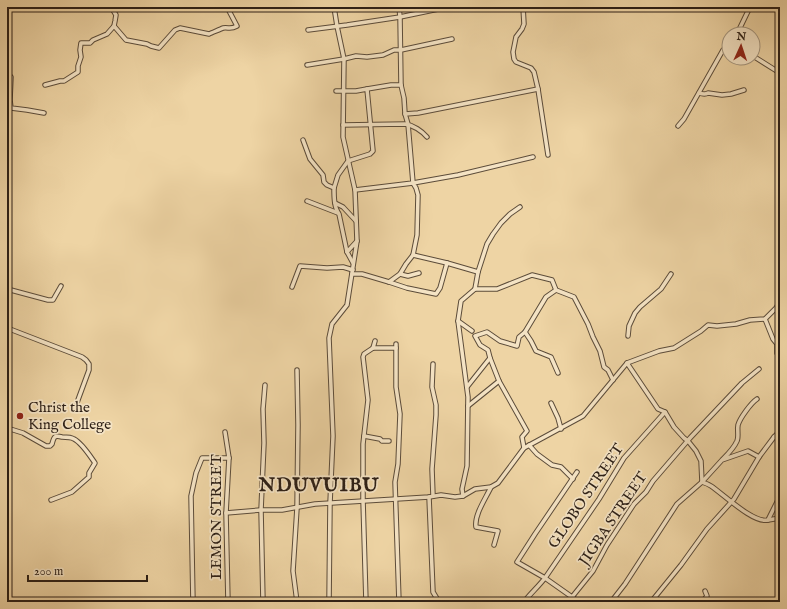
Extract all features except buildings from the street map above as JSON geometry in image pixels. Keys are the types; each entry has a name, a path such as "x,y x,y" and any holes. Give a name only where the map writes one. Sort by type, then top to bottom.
{"street":[{"path":"114,26 126,40 159,48 175,30 180,28 209,34 223,28 232,29 237,26 227,7"},
{"path":"329,602 330,503 333,436 329,338 332,324 347,305 357,241 355,190 343,137 344,59 334,7"},
{"path":"389,282 400,274 414,255 417,235 418,195 413,183 408,124 401,85 399,7"},
{"path":"308,30 400,17 448,7"},
{"path":"523,7 524,24 516,37 513,52 514,59 516,62 531,68 534,72 538,88 548,155"},
{"path":"741,26 750,7"},
{"path":"45,85 64,81 78,72 81,57 81,43 90,43 93,40 107,34 114,26 116,15 113,10"},
{"path":"307,64 356,56 383,55 394,50 401,50 452,39"},
{"path":"678,126 684,119 721,54"},
{"path":"761,61 780,73"},
{"path":"7,73 11,77 9,109 44,113"},
{"path":"336,91 356,91 391,85 401,85"},
{"path":"405,114 418,113 538,88"},
{"path":"354,264 347,252 339,214 335,203 334,188 338,175 348,161 370,154 373,151 367,89"},
{"path":"699,93 722,95 744,90"},
{"path":"343,125 408,124 425,134 427,137"},
{"path":"303,140 310,159 323,175 324,182 334,188"},
{"path":"355,190 413,183 458,175 533,157"},
{"path":"307,201 339,214"},
{"path":"335,203 343,207 356,221"},
{"path":"463,496 462,489 467,466 468,397 458,321 461,300 475,288 478,272 487,244 492,234 510,214 520,208"},
{"path":"347,252 357,241"},
{"path":"414,255 478,272"},
{"path":"292,287 300,266 327,268 343,267 352,272 407,288 436,294 440,288 447,263"},
{"path":"400,274 408,276 418,273"},
{"path":"628,336 629,326 634,313 661,289 671,274"},
{"path":"475,288 497,289 532,275 552,280 556,290 574,297 600,351 604,366 608,370 613,380"},
{"path":"7,289 53,300 61,286"},
{"path":"524,448 522,437 526,431 499,381 488,350 480,345 475,336 487,332 500,341 517,346 519,337 525,332 546,297 556,290"},
{"path":"494,545 498,531 476,528 475,522 491,487 498,482 524,448 583,416 628,362 674,348 708,325 717,326 736,324 750,320 765,319 776,308 780,301"},
{"path":"765,319 773,339 777,344 777,354"},
{"path":"458,321 472,331"},
{"path":"7,328 82,357 86,360 89,364 88,370 75,408"},
{"path":"525,332 536,351 551,357 558,373"},
{"path":"373,348 375,341"},
{"path":"366,602 363,500 364,436 368,400 363,357 364,354 373,348 396,346 396,387 400,414 398,464 395,482 399,602"},
{"path":"467,387 490,358"},
{"path":"628,362 658,409 665,412 674,427 684,438 689,440 696,451 701,461 702,482"},
{"path":"433,364 432,387 436,405 436,415 431,497 433,592 438,602"},
{"name":"JIGBA STREET","path":"568,602 593,571 607,545 634,504 646,492 653,481 689,440 742,383 759,369"},
{"path":"297,370 298,425 293,571 297,602"},
{"path":"468,406 499,381"},
{"path":"263,602 261,510 264,443 263,409 265,385"},
{"path":"611,602 677,504 702,482 733,449 738,441 738,426 748,408 757,399"},
{"path":"551,403 561,429"},
{"name":"GLOBO STREET","path":"524,602 530,593 539,586 545,578 599,499 624,458 665,412"},
{"path":"7,428 23,433 46,446 50,446 52,444 55,436 74,439 95,463 89,473 89,477 72,492 51,500"},
{"path":"651,602 731,502 759,457 780,431"},
{"name":"LEMON STREET","path":"225,432 229,458 226,513 228,602"},
{"path":"364,436 380,439 382,441 389,441"},
{"path":"774,437 780,439"},
{"path":"529,445 537,454 552,465 561,468 572,479"},
{"path":"722,460 748,451 759,457"},
{"path":"192,602 191,496 196,473 202,458 229,458"},
{"path":"577,472 534,534 517,562 545,578 579,602"},
{"path":"702,482 710,485 731,502 756,518 764,521 780,518"},
{"path":"226,513 282,510 315,504 363,500 431,497 441,495 463,496 475,489 491,487"},
{"path":"768,520 780,496"},
{"path":"702,602 707,596 705,591"}],"place":[{"name":"Christ the King College","path":"20,416"}],"district":[{"name":"NDUVUIBU","path":"319,486"}]}
